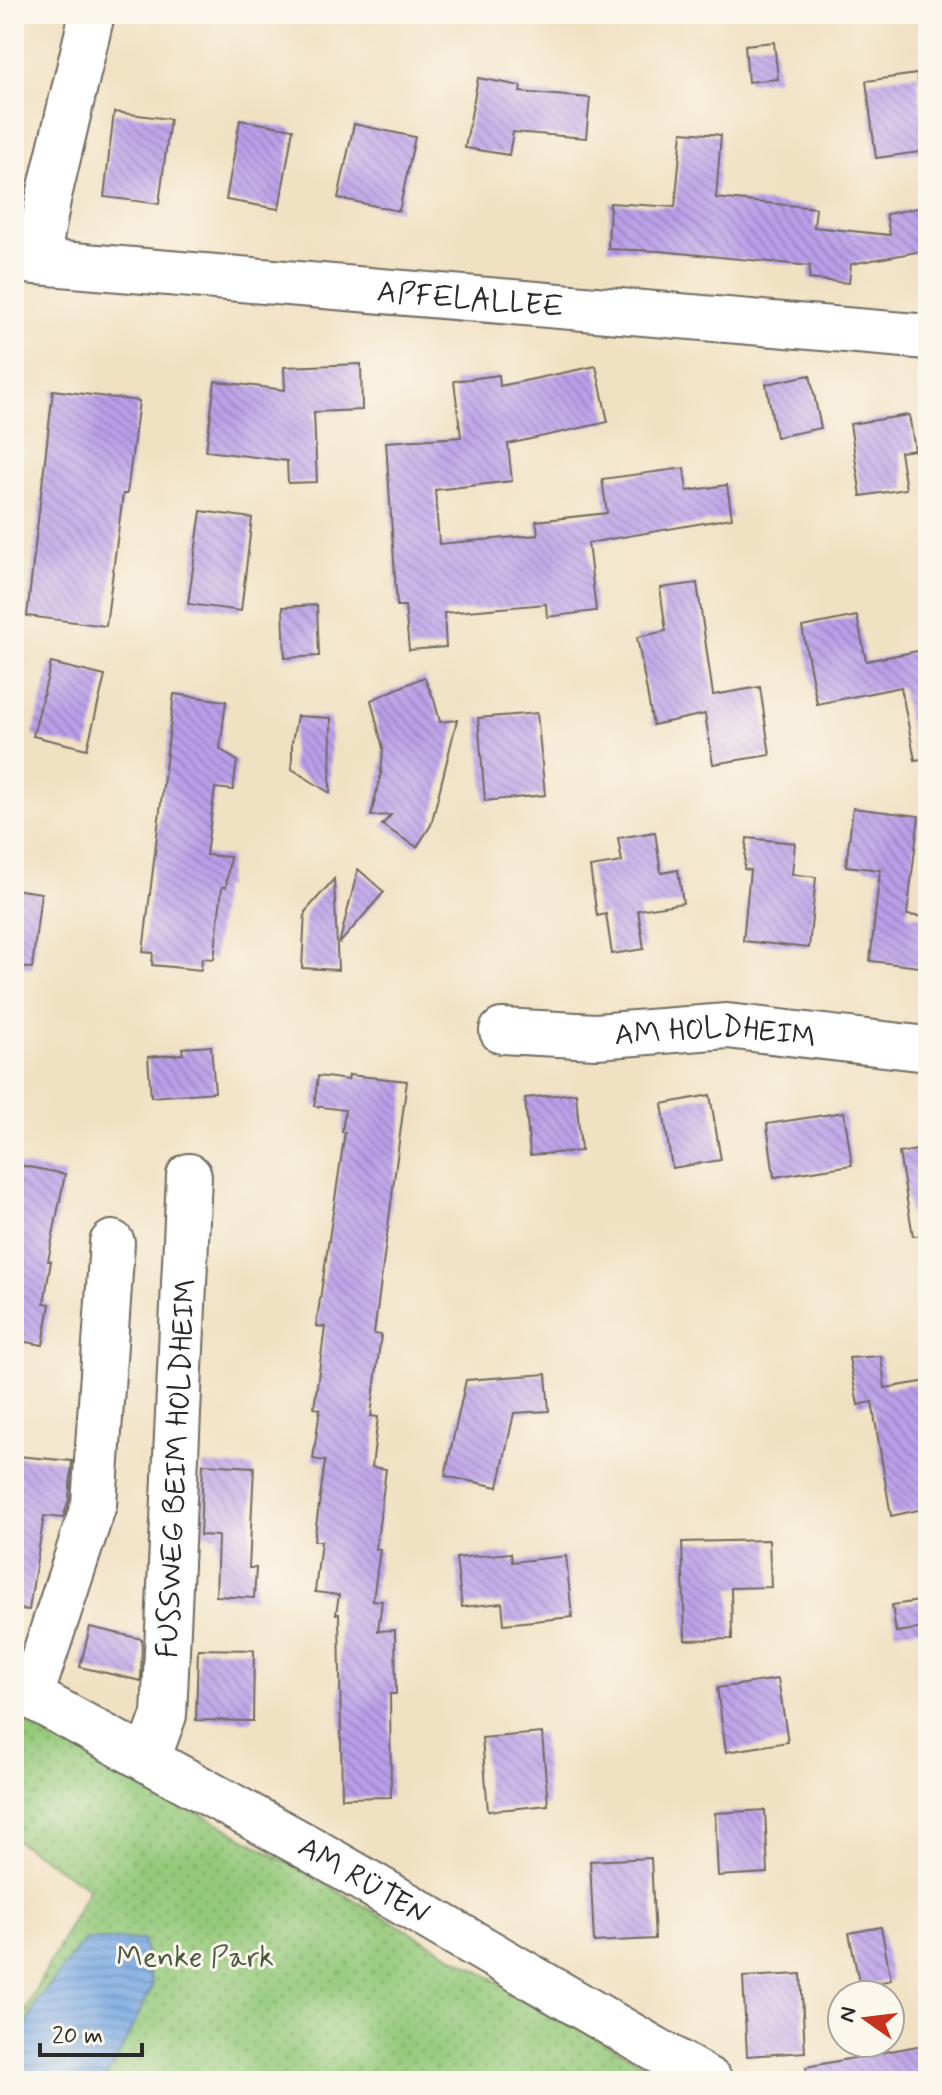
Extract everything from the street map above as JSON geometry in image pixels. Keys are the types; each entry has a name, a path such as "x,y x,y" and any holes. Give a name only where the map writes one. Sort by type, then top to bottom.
{"street":[{"path":"26,261 48,200 92,14"},
{"name":"APFELALLEE","path":"26,261 928,337"},
{"name":"AM HOLDHEIM","path":"502,1031 596,1036 727,1026 928,1049"},
{"name":"FUSSWEG BEIM HOLDHEIM","path":"148,1759 164,1715 189,1176"},
{"path":"22,1692 94,1504 112,1243"},
{"name":"AM RÜTEN","path":"22,1692 309,1848 710,2081"}],"green space":[{"name":"Menke Park","path":"20,1711 673,2081 14,2081 14,2032 89,1888 14,1839 14,1726"}],"water":[{"path":"85,1940 143,1940 152,1987 114,2065 102,2081 14,2081 14,2056 37,2001"}],"building":[{"path":"774,42 778,79 748,82 745,45"},
{"path":"917,74 927,151 876,158 866,81"},
{"path":"478,78 521,86 520,92 590,98 586,138 513,132 509,155 465,148"},
{"path":"114,112 170,119 159,204 104,197"},
{"path":"240,120 293,129 279,209 226,200"},
{"path":"354,124 415,137 399,211 338,198"},
{"path":"682,132 721,135 716,198 816,208 814,227 890,235 886,214 928,206 928,250 851,264 849,283 809,279 810,266 608,249 610,203 675,207"},
{"path":"361,364 362,410 314,412 317,482 288,483 287,461 206,451 215,381 285,390 284,367"},
{"path":"596,366 608,422 508,444 512,481 435,490 439,544 538,535 536,521 607,513 602,479 684,468 687,491 727,485 732,518 588,543 596,611 547,617 546,604 444,613 446,647 409,650 405,606 397,606 386,442 461,437 454,381 499,375 500,386"},
{"path":"810,375 821,428 776,437 766,384"},
{"path":"53,390 139,401 106,626 27,616"},
{"path":"909,415 915,450 900,452 906,489 861,496 850,424"},
{"path":"201,511 252,518 241,611 188,604"},
{"path":"697,583 713,695 760,687 770,755 713,764 705,714 653,725 637,637 666,631 660,588"},
{"path":"317,605 319,656 285,658 283,607"},
{"path":"857,616 866,661 928,649 928,758 915,760 901,687 817,704 802,627"},
{"path":"51,663 105,676 87,749 33,736"},
{"path":"424,677 440,722 457,720 431,825 417,847 382,825 391,815 371,816 383,748 371,700"},
{"path":"174,694 226,701 220,749 237,761 233,790 215,788 206,855 230,857 226,887 222,887 214,959 202,958 201,970 152,965 153,953 143,952"},
{"path":"537,713 545,795 485,801 478,718"},
{"path":"297,716 331,718 330,793 292,769 292,742"},
{"path":"853,808 919,816 907,915 928,917 928,968 870,961 880,870 846,866"},
{"path":"655,832 661,873 678,870 683,903 638,910 644,949 612,954 606,914 597,916 590,867 622,862 618,838"},
{"path":"747,838 795,843 792,874 816,877 809,948 743,941 750,870 744,869"},
{"path":"358,869 384,892 339,944"},
{"path":"334,879 338,970 302,968 305,912"},
{"path":"14,889 41,893 32,968 14,967"},
{"path":"211,1046 215,1092 151,1097 148,1057 183,1054 182,1048"},
{"path":"349,1075 407,1081 374,1334 381,1335 371,1416 378,1417 372,1467 386,1469 373,1600 382,1601 378,1631 395,1630 396,1694 390,1694 391,1797 342,1798 339,1614 336,1614 339,1595 315,1592 321,1541 314,1541 325,1461 313,1459 320,1409 314,1408 325,1327 316,1326 345,1132 342,1132 345,1110 314,1106 318,1076 348,1080"},
{"path":"576,1093 581,1151 530,1155 525,1098"},
{"path":"710,1095 721,1160 672,1168 662,1104"},
{"path":"844,1112 852,1165 774,1177 767,1124"},
{"path":"928,1148 928,1235 913,1236 899,1153"},
{"path":"14,1164 65,1174 48,1261 51,1261 44,1303 50,1304 43,1345 14,1340"},
{"path":"881,1356 885,1388 928,1381 928,1508 891,1516 872,1402 858,1405 849,1358"},
{"path":"546,1374 549,1411 514,1413 498,1487 445,1476 466,1380"},
{"path":"17,1456 72,1461 69,1499 63,1518 44,1516 29,1610 14,1609"},
{"path":"203,1464 254,1467 249,1568 256,1568 254,1598 216,1596 218,1536 200,1535"},
{"path":"769,1540 771,1587 731,1588 732,1639 685,1640 682,1542"},
{"path":"511,1553 512,1562 566,1556 572,1617 504,1624 502,1603 462,1607 456,1558"},
{"path":"920,1601 925,1628 896,1632 892,1605"},
{"path":"90,1627 142,1639 141,1681 80,1667"},
{"path":"198,1649 254,1650 253,1721 196,1720"},
{"path":"778,1679 788,1742 726,1752 717,1688"},
{"path":"542,1733 548,1805 488,1811 482,1738"},
{"path":"765,1810 768,1873 718,1876 715,1813"},
{"path":"651,1858 655,1939 594,1942 590,1861"},
{"path":"881,1927 891,1979 858,1979 849,1933"},
{"path":"801,1974 805,2052 747,2056 743,1977"},
{"path":"928,2044 928,2081 808,2081 806,2067 848,2059 906,2059 906,2048"}]}
